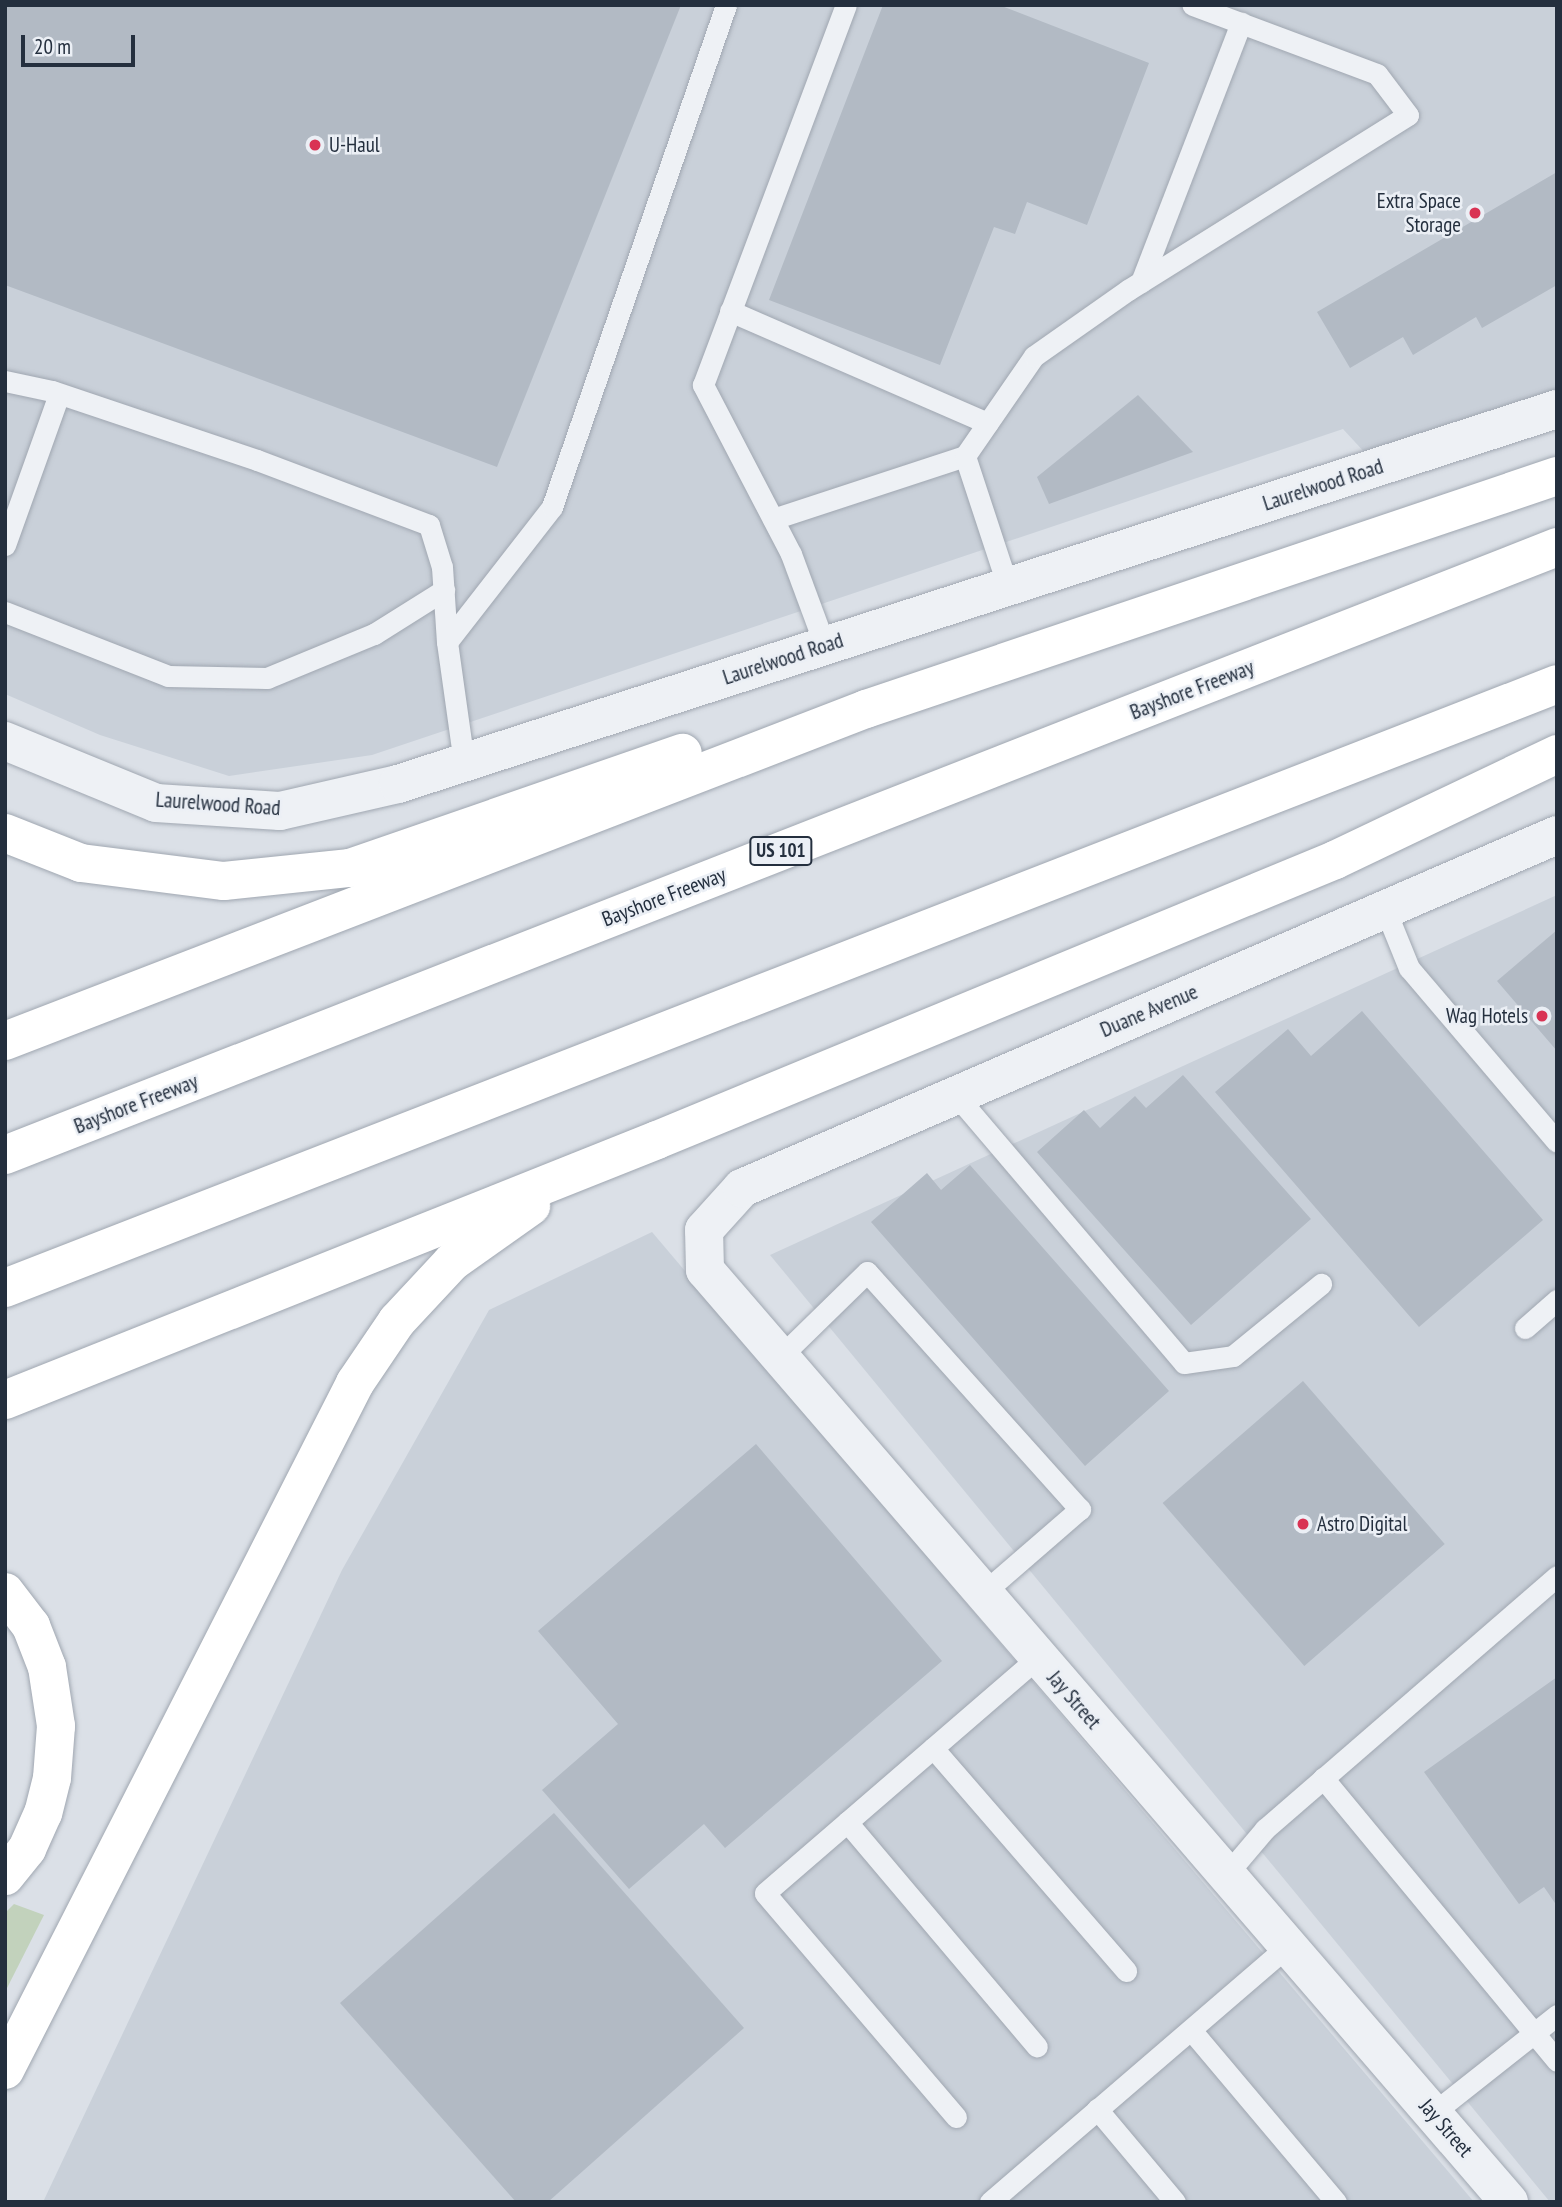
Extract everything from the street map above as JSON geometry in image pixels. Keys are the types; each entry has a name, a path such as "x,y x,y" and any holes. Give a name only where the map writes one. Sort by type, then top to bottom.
{"highway":[{"path":"5,1041 866,709 1557,477"},
{"name":"Bayshore Freeway","path":"5,1155 1557,547"},
{"path":"5,1288 1557,684"},
{"path":"5,833 81,863 224,881 350,868 778,721 866,709"},
{"path":"5,1400 657,1140 1335,860 1557,754"},
{"path":"5,2070 355,1383 397,1321 452,1262 528,1208 657,1140"},
{"path":"5,1592 31,1626 43,1657 56,1726 52,1778 43,1814 27,1850 5,1876"}],"street":[{"name":"Laurelwood Road","path":"5,741 156,803 279,811 398,785 1557,409"},
{"name":"Duane Avenue","path":"742,1188 1557,835"},
{"name":"Jay Street","path":"742,1188 704,1230 705,1270 1509,2202"}],"lane":[{"path":"447,642 552,507 726,5"},
{"path":"825,646 773,519 703,385 846,5"},
{"path":"773,519 965,456 1034,356 1141,282 1408,115 1377,74 1192,5"},
{"path":"1141,282 1241,23"},
{"path":"730,311 988,423"},
{"path":"5,381 59,394 257,460 429,525 442,568 447,642 464,763"},
{"path":"5,545 59,394"},
{"path":"965,456 1008,587"},
{"path":"5,612 168,676 267,678 374,634 444,590"},
{"path":"1385,909 1409,968 1557,1142"},
{"path":"955,1094 1184,1363 1233,1356 1321,1284"},
{"path":"779,1358 867,1272 1080,1509 982,1594"},
{"path":"1525,1328 1557,1300"},
{"path":"1226,1875 1265,1829 1557,1576"},
{"path":"956,2118 765,1894 1038,1657"},
{"path":"933,1748 1126,1971"},
{"path":"1323,1779 1557,2061"},
{"path":"847,1822 1037,2047"},
{"path":"990,2202 1288,1946"},
{"path":"1433,2113 1557,2015"},
{"path":"1191,2030 1336,2202"},
{"path":"1097,2109 1175,2202"}],"shaded area":[{"path":"5,5 1557,5 1557,409 1378,467 1343,429 372,755 229,776 100,735 5,694"},
{"path":"1557,895 1557,2202 1550,2202 770,1255"},
{"path":"652,1232 1474,2202 43,2202 342,1570 489,1310"}],"green space":[{"path":"14,1904 44,1915 5,1992 5,1913"}],"building":[{"name":"U-Haul","path":"5,5 681,5 497,467 5,285"},
{"path":"883,5 999,5 1149,63 1087,225 1027,202 1015,234 994,227 940,365 769,300"},
{"path":"1557,172 1557,285 1482,328 1476,317 1413,355 1403,337 1350,368 1317,312"},
{"path":"1138,395 1193,452 1049,504 1037,477"},
{"name":"Wag Hotels","path":"1557,930 1557,1051 1497,981"},
{"path":"1362,1011 1543,1220 1419,1327 1215,1092 1288,1029 1311,1056"},
{"path":"1183,1075 1311,1219 1191,1325 1037,1152 1084,1110 1100,1128 1135,1096 1146,1108"},
{"path":"970,1165 1169,1391 1085,1466 871,1222 927,1173 941,1190"},
{"name":"Astro Digital","path":"1303,1381 1445,1544 1304,1666 1163,1503"},
{"path":"756,1444 942,1661 725,1848 704,1824 629,1889 542,1790 618,1724 538,1631"},
{"path":"1557,1677 1557,1906 1544,1887 1519,1904 1424,1772"},
{"path":"554,1813 744,2028 548,2202 516,2202 340,2003"}],"place":[{"name":"U-Haul","path":"315,145"},
{"name":"Extra Space Storage","path":"1475,213"},
{"name":"Wag Hotels","path":"1542,1016"},
{"name":"Astro Digital","path":"1303,1524"}]}
